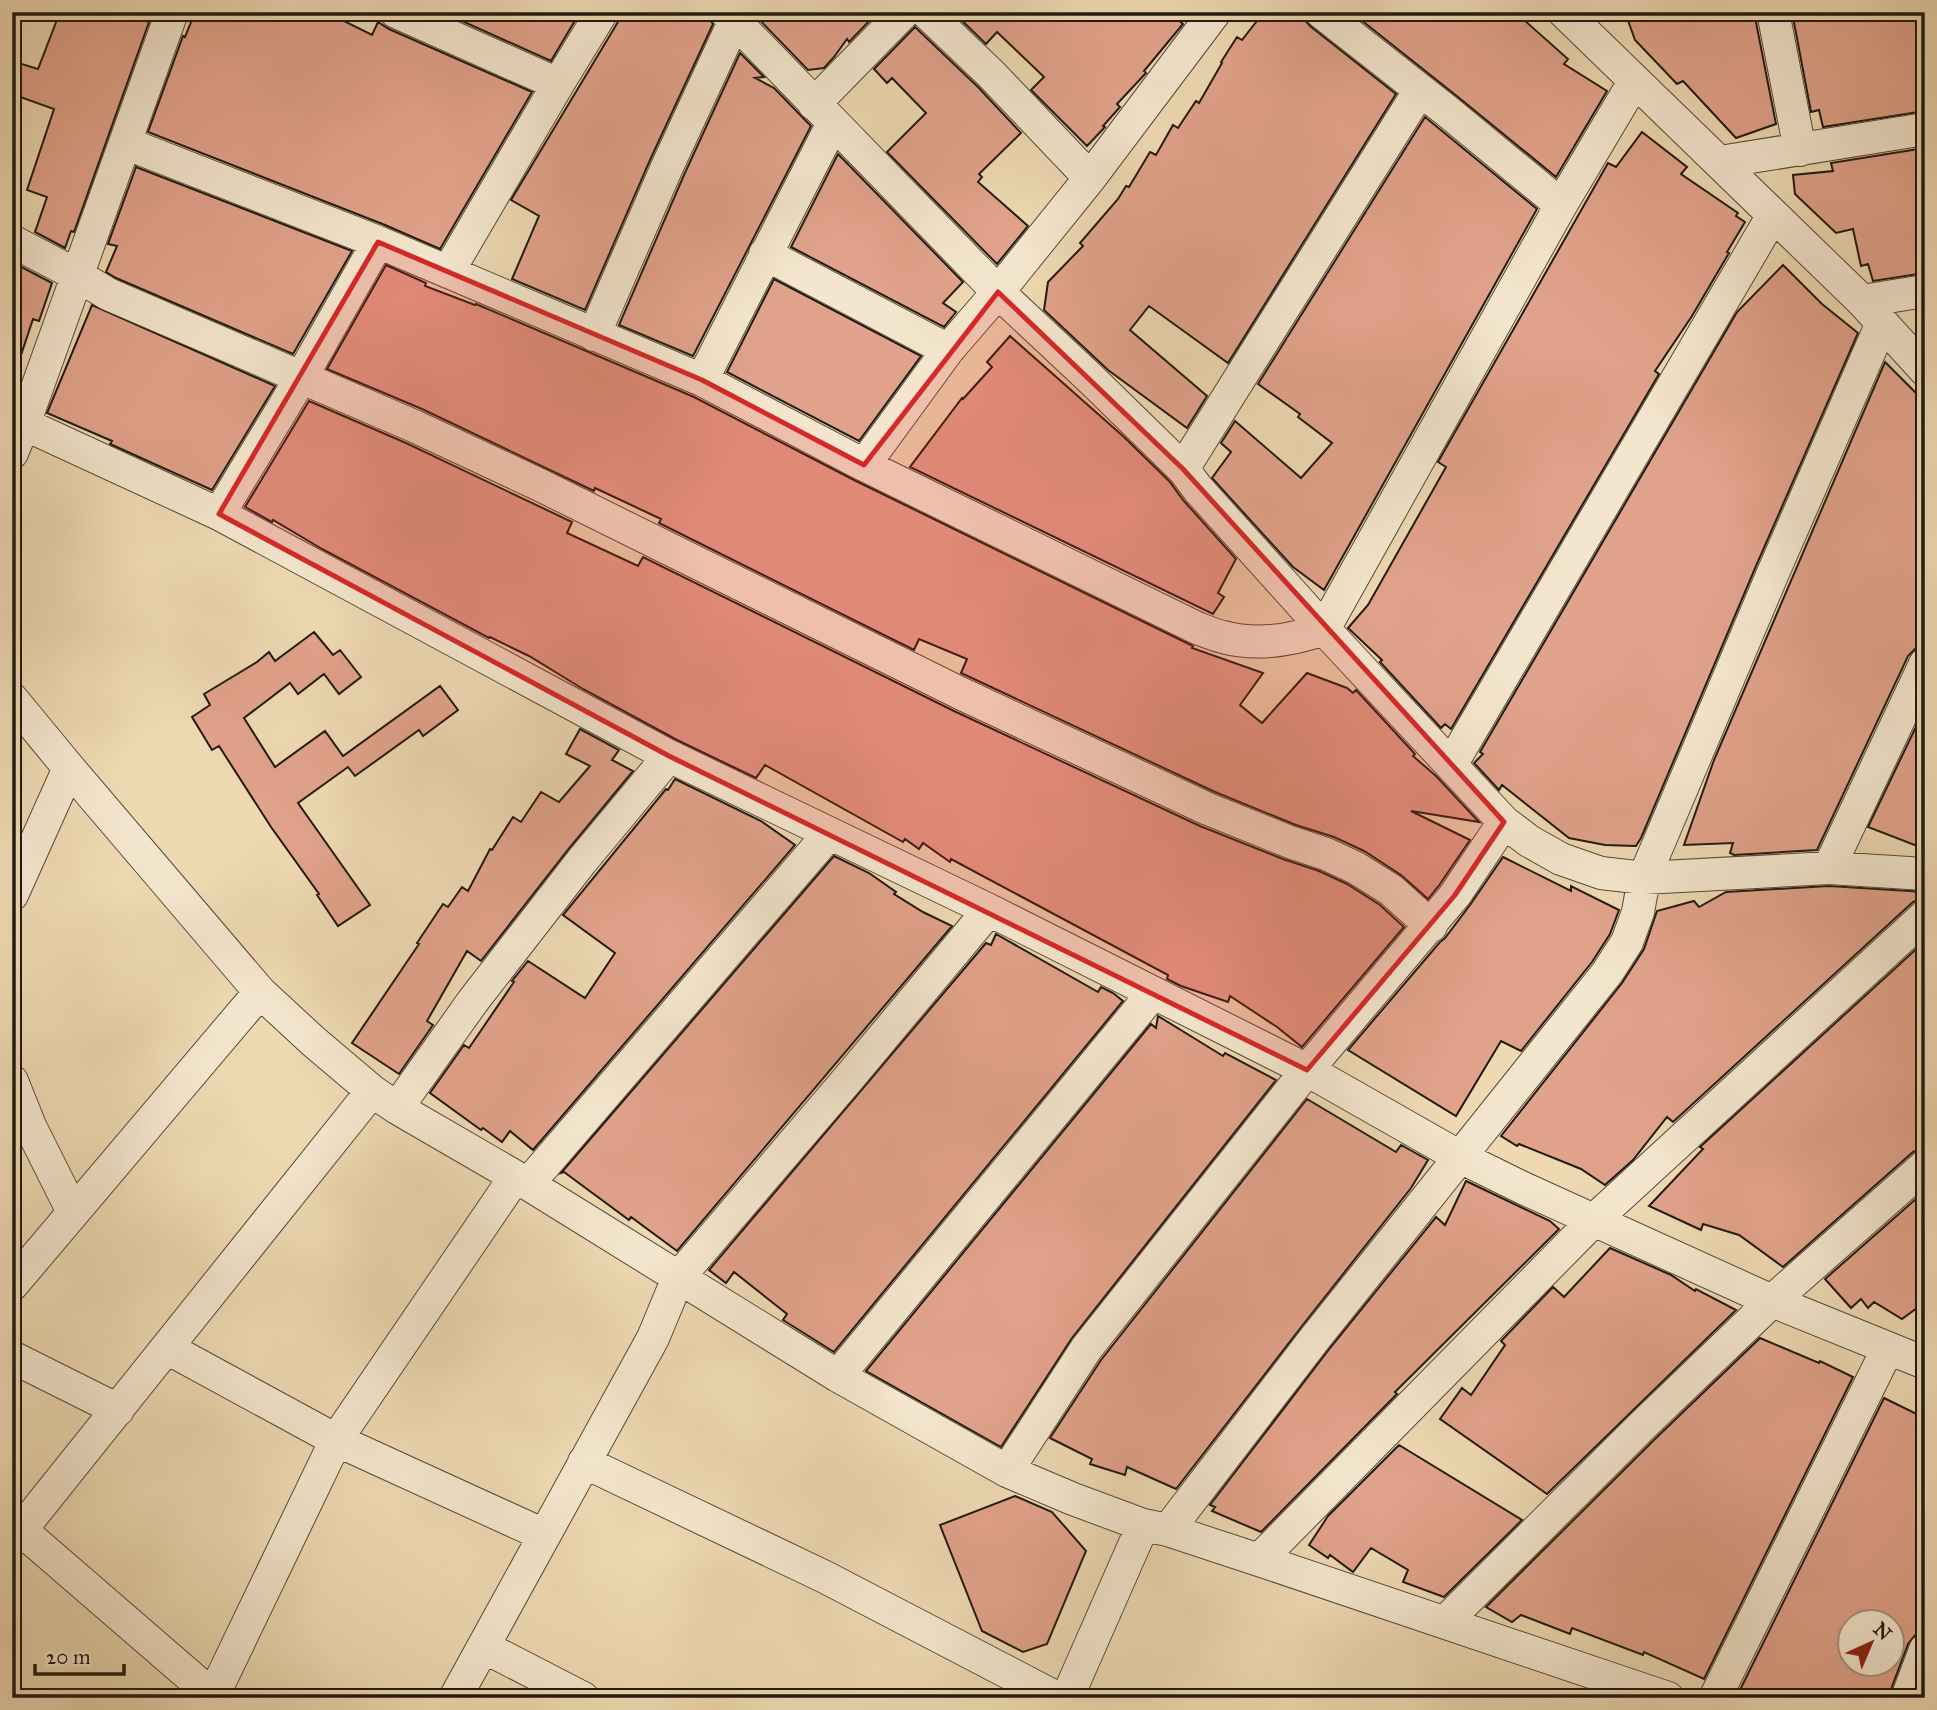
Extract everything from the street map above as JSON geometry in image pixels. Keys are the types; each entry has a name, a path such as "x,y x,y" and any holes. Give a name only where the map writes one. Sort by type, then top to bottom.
{"street":[{"path":"12,453 172,12"},
{"path":"449,272 602,12"},
{"path":"702,380 765,254 824,113 904,12"},
{"path":"926,12 991,74 1090,178"},
{"path":"864,465 948,350 1090,178 1215,12"},
{"path":"1321,12 1561,205"},
{"path":"1564,12 1872,312 1925,370"},
{"path":"1601,12 1601,49"},
{"path":"1773,12 1800,150"},
{"path":"402,13 558,83"},
{"path":"594,335 730,17 998,292 1183,469 1324,629 1504,822 1529,841 1561,859 1601,873 1644,877 1829,867 1925,874"},
{"path":"125,143 377,242 702,380 864,465 1196,628 1225,638 1278,640 1303,637 1324,629 1561,205 1634,82"},
{"path":"1183,469 1420,90"},
{"path":"1720,162 1925,129"},
{"path":"1451,765 1773,215"},
{"path":"12,241 119,299 414,426 540,485 962,694 1209,809 1356,868 1391,890 1431,926"},
{"path":"219,514 301,378 377,242"},
{"path":"765,254 948,350"},
{"path":"1067,1698 1155,1527 1315,1337 1607,973 1627,942 1638,912 1644,877 1767,586 1872,312 1925,291"},
{"path":"24,424 219,514 668,756 989,910 1307,1070 1460,1157 1772,1301 1925,1363"},
{"path":"1829,867 1925,664"},
{"path":"12,699 260,992 313,1041 385,1100 522,1180 838,1377 1007,1471 1073,1499 1668,1698"},
{"path":"668,756 473,1001 167,1348 16,1536 213,1697 336,1440 522,1180 829,834"},
{"path":"12,895 69,768"},
{"path":"1007,1471 1086,1349 1307,1070 1431,926 1504,822"},
{"path":"455,1698 653,1338 678,1278 989,910"},
{"path":"1259,1560 1594,1221 1925,916"},
{"path":"12,1285 260,992"},
{"path":"838,1377 1153,993"},
{"path":"12,1081 21,1130 73,1212"},
{"path":"1445,1622 1772,1301 1925,1166"},
{"path":"167,1348 336,1440 544,1535"},
{"path":"1715,1698 1888,1348"},
{"path":"12,1357 118,1410"},
{"path":"584,1462 825,1577 1057,1698"},
{"path":"484,1647 583,1698"},
{"path":"1907,1698 1925,1650"}],"highlighted area":[{"path":"378,242 702,380 864,465 998,292 1183,469 1504,822 1455,895 1307,1070 669,756 219,514"}],"building":[{"path":"60,12 125,12 149,22 74,232 71,231 65,248 35,232 47,197 27,190 54,109 12,94 12,61 38,69"},
{"path":"195,12 326,12 372,35 378,22 532,92 440,249 148,132 183,36 185,37"},
{"path":"442,12 580,12 551,61"},
{"path":"620,12 708,12 713,24 585,310 512,279 539,216 511,200 618,22"},
{"path":"752,12 878,12 849,42 847,39 824,68 808,70"},
{"path":"953,12 1170,12 1183,24 1144,71 1146,73 1117,104 1120,107 1103,126 1105,127 1087,146 1031,90 1044,77 997,32 986,44"},
{"path":"1264,12 1303,12 1304,19 1310,26 1396,94 1228,363 1149,306 1130,330 1207,396 1187,428 1108,370 1044,310 1048,282 1083,246 1080,243 1126,186 1129,187 1150,152 1156,155 1173,125 1178,128 1196,101 1199,103 1237,37 1242,40"},
{"path":"1351,12 1515,12 1568,59 1564,64 1607,91 1556,177"},
{"path":"1625,12 1754,12 1776,124 1736,138 1683,81 1677,84 1635,40"},
{"path":"1792,12 1925,12 1925,111 1823,127 1819,110 1811,112"},
{"path":"915,27 978,87 1021,133 979,174 982,177 978,182 1028,226 997,264 887,152 926,113 892,78 887,83 874,69"},
{"path":"740,53 764,77 755,78 774,88 811,126 693,356 619,325"},
{"path":"1425,117 1537,209 1324,590 1293,567 1212,478 1231,452 1221,443 1235,421 1301,478 1332,443 1298,417 1300,414 1258,384"},
{"path":"1642,132 1687,167 1681,174 1738,213 1736,216 1745,222 1692,316 1655,371 1659,374 1451,729 1445,724 1441,728 1380,662 1382,660 1348,628 1368,605 1446,467 1438,462 1608,163 1616,167"},
{"path":"1925,148 1925,273 1873,281 1868,264 1861,266 1853,229 1836,233 1795,194 1793,175 1833,171 1831,163"},
{"path":"838,154 963,282 943,303 956,312 944,327 791,247"},
{"path":"136,167 352,251 293,354 106,272 117,246 108,244"},
{"path":"12,262 52,283 39,321 33,319 17,367 12,366"},
{"path":"386,265 426,283 425,286 476,304 694,397 856,481 1193,646 1192,648 1263,673 1240,705 1262,723 1307,673 1347,688 1353,693 1356,690 1415,754 1413,756 1436,776 1479,822 1411,811 1470,840 1428,899 1401,875 1364,851 1215,792 961,673 967,659 919,639 914,650 659,523 661,519 595,488 594,491 422,409 327,369"},
{"path":"1783,265 1822,304 1858,333 1641,838 1636,846 1605,845 1569,838 1502,785 1499,790 1474,763 1483,754 1480,752 1737,312"},
{"path":"774,279 921,356 859,441 727,372"},
{"path":"92,305 275,386 212,490 110,444 112,441 47,413"},
{"path":"1010,336 1124,437 1169,481 1236,559 1218,593 1224,597 1213,614 910,467 962,398 992,367 987,362"},
{"path":"1885,362 1925,402 1925,646 1915,649 1908,656 1817,850 1734,855 1730,853 1733,843 1684,845 1714,760"},
{"path":"309,401 406,443 572,522 567,533 638,566 643,557 954,711 1200,826 1347,884 1380,905 1404,927 1302,1047 1230,996 1228,1002 1181,986 1167,979 1168,975 951,859 950,862 923,843 919,849 905,839 903,842 765,765 756,778 677,740 529,656 489,638 245,507"},
{"path":"314,632 333,655 340,650 361,677 339,694 324,674 298,694 290,683 244,718 275,767 325,731 343,756 440,686 458,710 423,736 419,730 355,776 348,767 298,803 370,905 338,926 219,746 212,750 192,717 210,705 204,694 269,652 275,661"},
{"path":"1925,708 1925,849 1868,827"},
{"path":"580,729 619,750 612,760 633,771 481,961 467,951 427,1021 433,1025 399,1074 352,1043 443,904 448,907 462,887 468,891 490,849 492,850 513,817 521,822 541,792 559,802 590,766 566,754"},
{"path":"675,779 761,821 795,845 533,1150 510,1131 502,1142 430,1093 464,1045 469,1048 528,961 585,998 615,953 563,915"},
{"path":"834,856 869,873 896,892 894,894 952,926 677,1251 631,1217 629,1220 564,1172 561,1173"},
{"path":"1503,857 1571,891 1571,886 1619,910 1610,934 1592,962 1521,1051 1501,1041 1456,1116 1348,1050 1445,938"},
{"path":"1829,886 1925,892 1925,898 1913,902 1673,1122 1667,1117 1633,1160 1605,1185 1581,1169 1519,1144 1517,1146 1501,1136 1622,983 1644,949 1657,911 1694,901 1699,907 1726,892"},
{"path":"996,934 1098,992 1101,987 1123,1001 834,1352 783,1320 787,1314 734,1272 726,1283 709,1270 986,943 991,945"},
{"path":"1925,941 1925,1148 1913,1152 1783,1267 1739,1235 1703,1224 1701,1230 1649,1206 1703,1149 1700,1147"},
{"path":"1158,1016 1223,1056 1225,1053 1276,1080 1072,1338 1001,1447 866,1371 1151,1024 1156,1028"},
{"path":"1307,1099 1396,1152 1401,1145 1428,1160 1411,1188 1176,1489 1127,1467 1125,1475 1090,1464 1092,1459 1050,1438 1101,1360"},
{"path":"1466,1181 1550,1221 1559,1229 1395,1392 1397,1394 1261,1532 1212,1511 1215,1507 1210,1505 1330,1348 1436,1217 1445,1225"},
{"path":"1925,1191 1925,1302 1902,1319 1874,1302 1868,1308 1861,1299 1851,1308 1825,1279"},
{"path":"1610,1248 1671,1275 1695,1291 1696,1289 1736,1310 1547,1494 1440,1419 1462,1388 1471,1395 1505,1345 1501,1341 1553,1287 1564,1297"},
{"path":"1760,1338 1853,1377 1704,1679 1644,1652 1643,1655 1572,1628 1570,1634 1521,1615 1512,1622 1486,1607 1654,1440"},
{"path":"1884,1398 1925,1418 1925,1613 1916,1634 1906,1649 1906,1608 1836,1608 1836,1678 1895,1678 1889,1698 1761,1698 1740,1690"},
{"path":"1399,1445 1522,1520 1444,1597 1403,1582 1408,1570 1371,1548 1353,1572 1330,1555 1328,1558 1309,1545 1328,1516"},
{"path":"1015,1496 1052,1512 1086,1551 1047,1644 1023,1652 982,1631 940,1525"}]}
